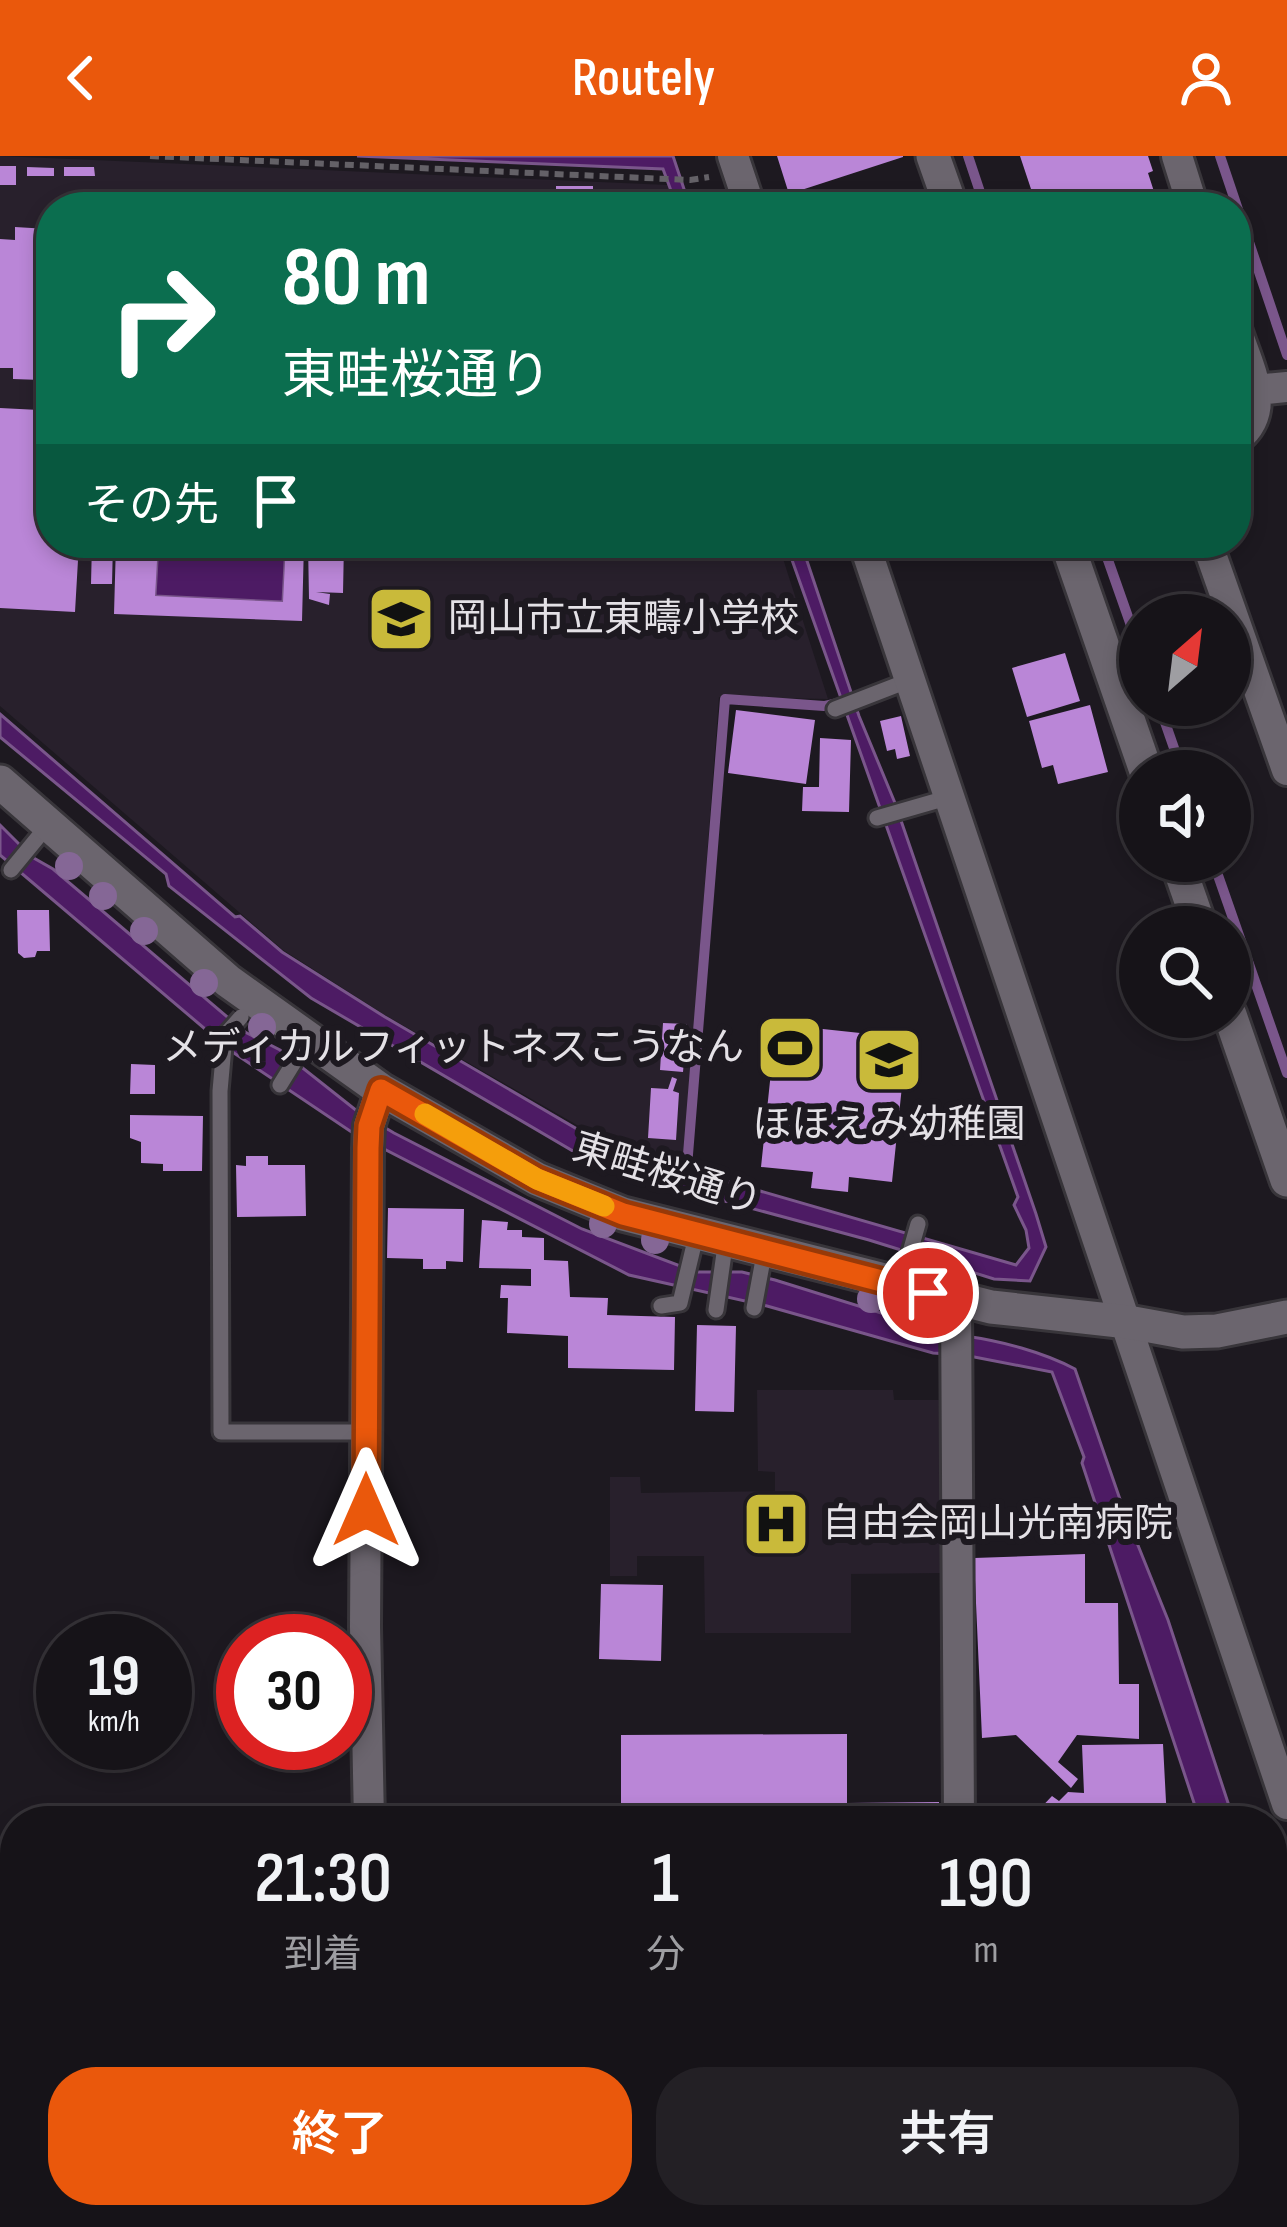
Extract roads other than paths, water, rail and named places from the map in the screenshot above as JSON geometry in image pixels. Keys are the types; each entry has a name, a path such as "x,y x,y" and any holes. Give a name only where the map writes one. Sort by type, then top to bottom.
{"street":[{"path":"733,156 745,192"},
{"path":"933,156 946,192"},
{"path":"1177,156 1188,192"},
{"path":"1251,422 1262,380"},
{"path":"869,558 1287,1804"},
{"path":"1072,558 1139,750"},
{"path":"1212,558 1287,770"},
{"name":"東畦桜通り","path":"0,782 39,836 227,981 249,1009 302,1049 537,1179 762,1263 904,1272 956,1328 1128,1322 1183,1332 1287,1317"},
{"path":"1238,1038 1287,1180"},
{"path":"369,1806 365,1627 369,1137 381,1090"},
{"path":"956,1328 959,1806"}],"lane":[{"path":"835,709 910,680"},
{"path":"877,818 950,797"},
{"path":"11,870 39,836"},
{"path":"249,1009 225,1035 220,1090 221,1432 366,1432"},
{"path":"280,1085 302,1049"},
{"path":"904,1272 918,1224"},
{"path":"661,1306 680,1303 690,1268 715,1248"},
{"path":"715,1248 716,1305"},
{"path":"754,1309 762,1263"}],"waterway":[{"path":"968,156 980,192"},
{"path":"1220,156 1232,192"},
{"path":"1251,248 1287,355"},
{"path":"1107,558 1120,594"},
{"path":"686,1179 725,699 837,703"},
{"path":"1166,726 1175,750"},
{"path":"1220,882 1287,1073"}],"place":[{"name":"岡山市立東疇小学校","path":"401,619"},
{"name":"メディカルフィットネスこうなん","path":"790,1048"},
{"name":"ほほえみ幼稚園","path":"889,1060"},
{"name":"自由会岡山光南病院","path":"776,1524"}]}
